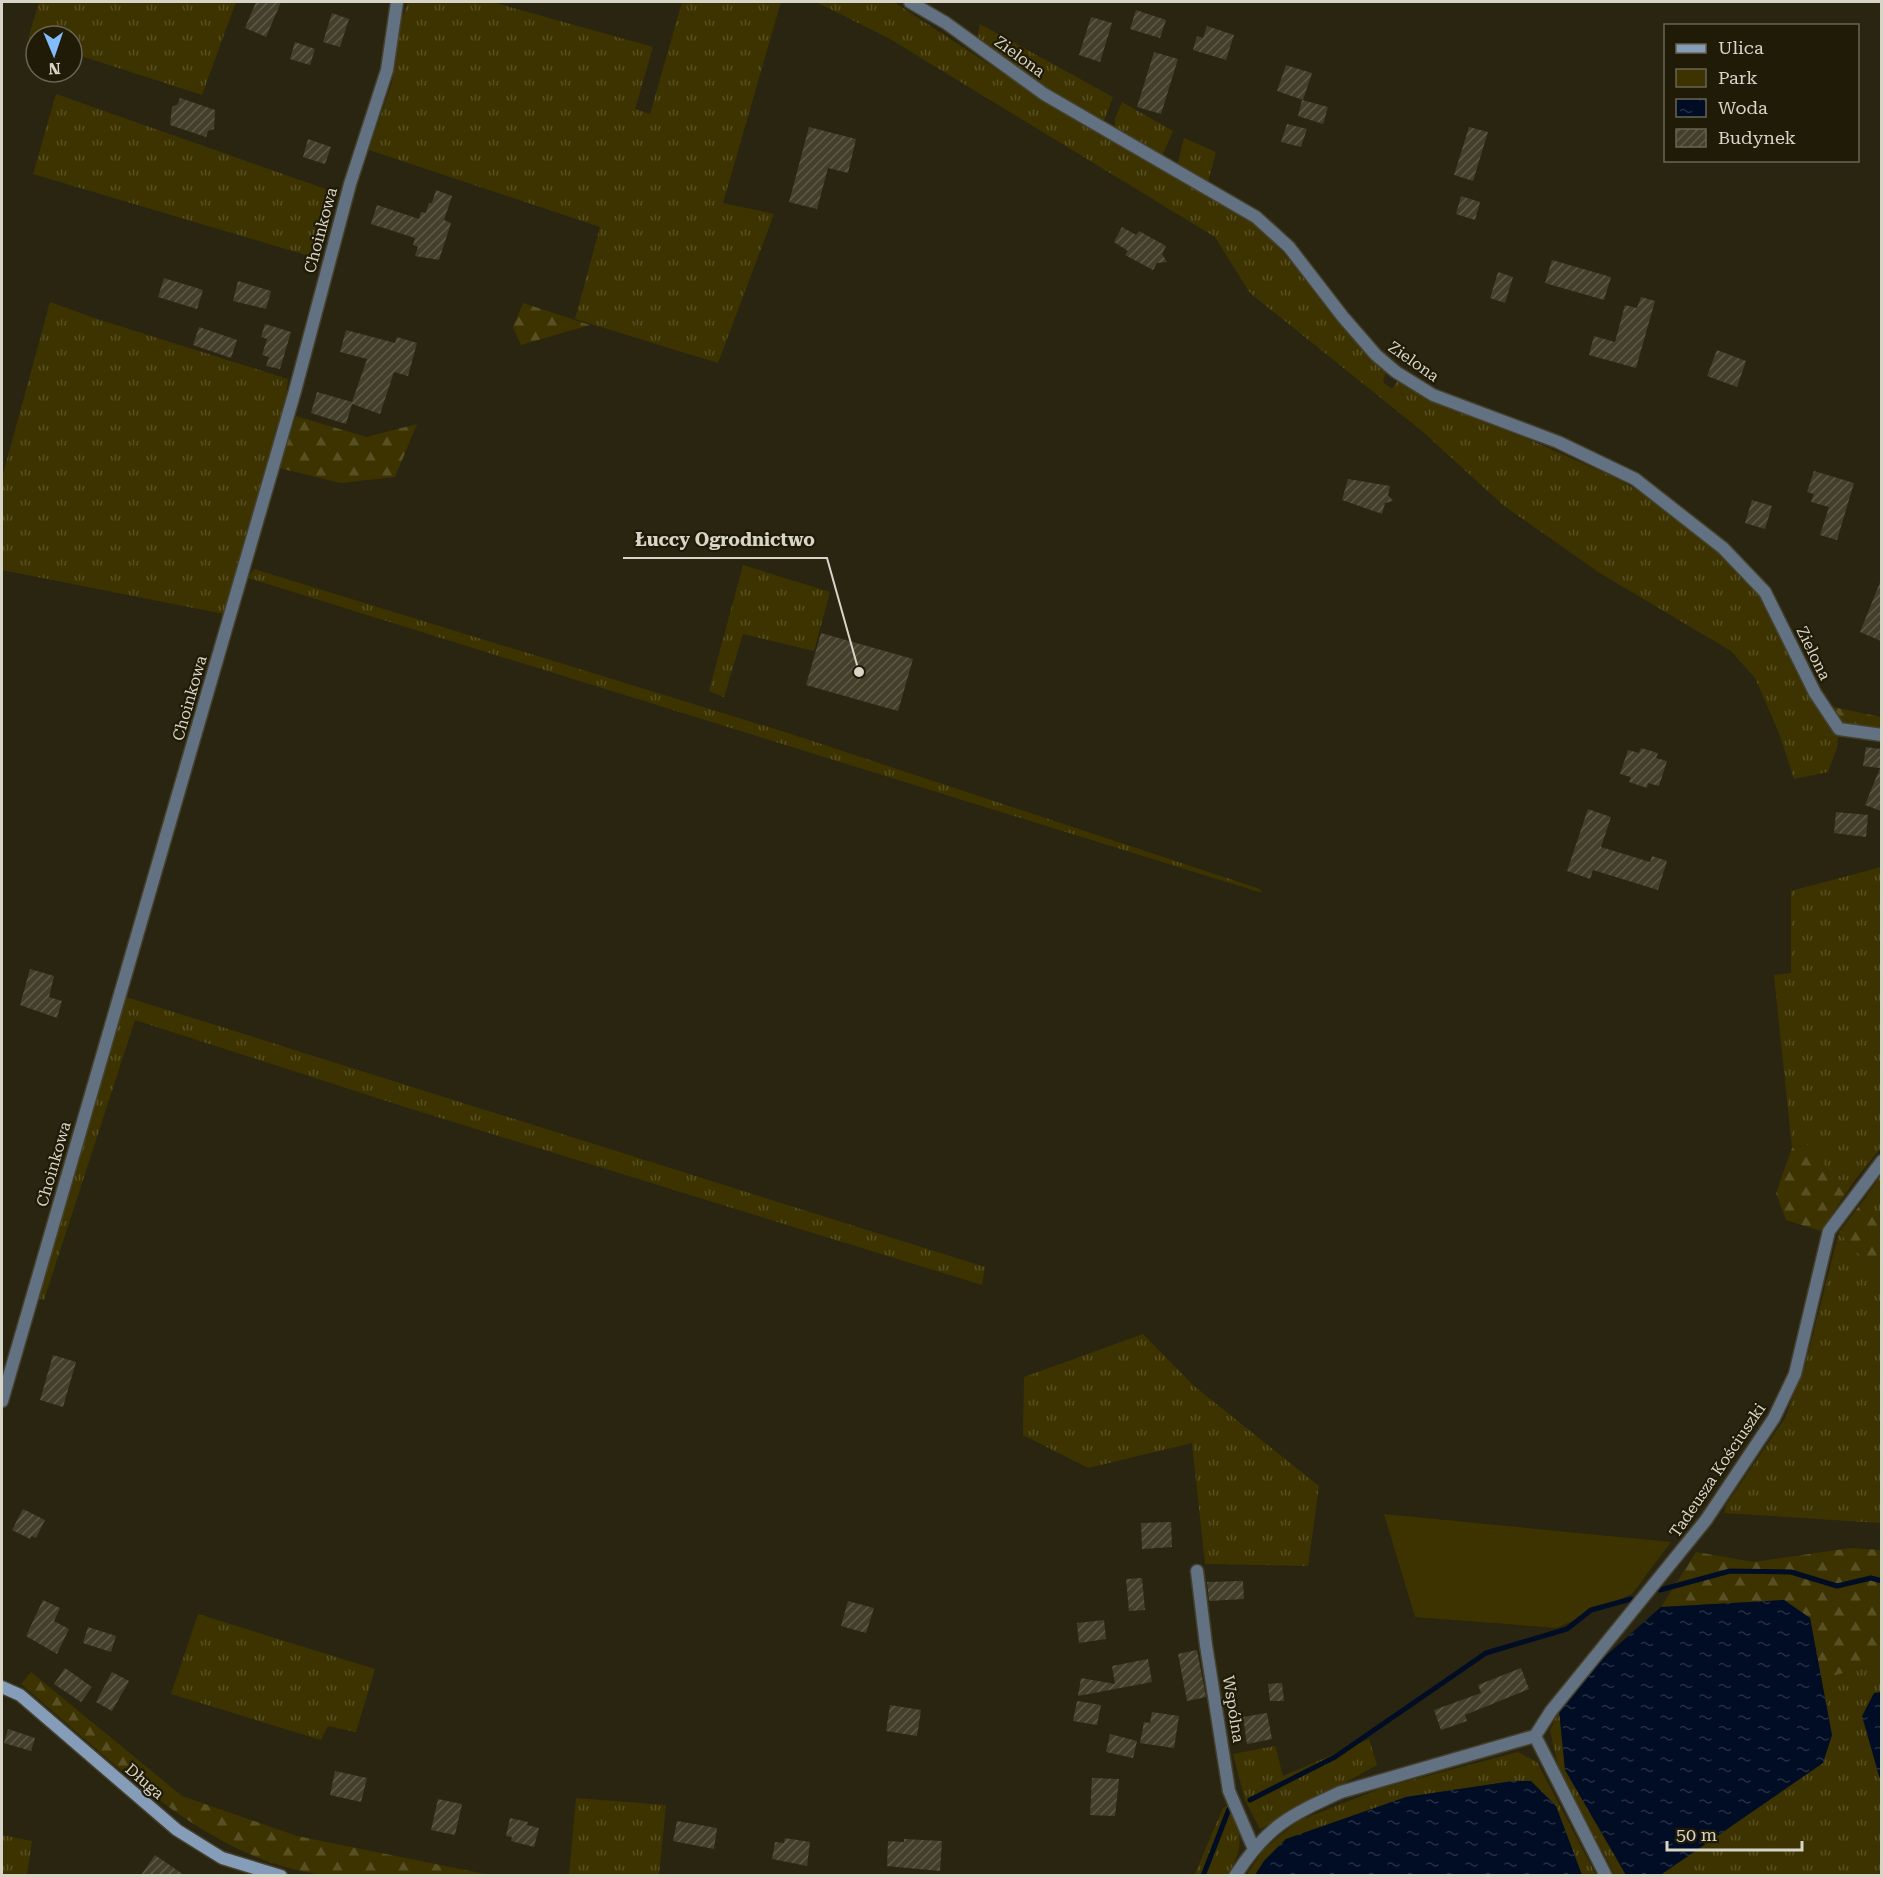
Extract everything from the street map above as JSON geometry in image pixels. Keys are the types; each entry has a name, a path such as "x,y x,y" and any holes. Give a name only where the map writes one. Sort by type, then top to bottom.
{"street":[{"name":"Choinkowa","path":"2,1401 295,391 350,184 387,70 397,2"},
{"name":"Zielona","path":"910,2 946,23 1044,94 1256,217 1289,248 1343,317 1376,355 1396,372 1433,395 1558,442 1635,479 1723,548 1765,592 1815,693 1839,729 1881,735"},
{"name":"Tadeusza Kościuszki","path":"1535,1736 1551,1711 1706,1520 1774,1418 1795,1374 1829,1231 1881,1161"},
{"name":"Wspólna","path":"1197,1571 1229,1791 1254,1847"},
{"name":"Długa","path":"2,1687 20,1695 177,1830 222,1858 280,1875"},
{"path":"1235,1875 1254,1847 1281,1822 1341,1792 1535,1736 1606,1875"}],"green space":[{"path":"39,2 236,2 202,95 84,57 84,24 32,24"},
{"path":"408,2 492,2 653,47 635,109 650,114 682,2 781,2 723,203 774,214 718,363 575,319 600,227 369,150 392,82 402,18"},
{"path":"816,2 891,2 897,4 1039,97 1257,225 1352,335 1386,370 1383,382 1392,389 1399,379 1447,408 1526,438 1618,479 1663,506 1715,546 1747,578 1770,613 1818,711 1839,733 1837,748 1828,772 1794,779 1779,733 1755,678 1731,651 1598,572 1503,505 1422,431 1250,293 1215,237 890,39"},
{"path":"980,24 1113,97 1103,123 1030,79 977,39"},
{"path":"56,94 331,191 316,258 33,174"},
{"path":"1122,102 1173,131 1162,156 1115,129 1115,119"},
{"path":"1184,138 1216,152 1208,182 1177,166"},
{"path":"50,302 288,379 286,397 224,614 2,570 2,478"},
{"path":"523,303 590,325 521,345 513,327"},
{"path":"296,416 366,437 417,424 395,477 341,483 279,468"},
{"path":"743,565 830,592 814,651 743,634 724,697 709,691"},
{"path":"254,569 791,734 1260,889 1262,893 248,578"},
{"path":"1833,707 1881,717 1881,728 1844,723"},
{"path":"1881,867 1881,1148 1854,1181 1830,1180 1814,1144 1792,1148 1774,975 1791,973 1791,891"},
{"path":"126,997 985,1267 982,1285 408,1108 135,1020 44,1300 37,1298"},
{"path":"1814,1144 1830,1180 1854,1181 1821,1231 1786,1220 1776,1193 1792,1148"},
{"path":"1881,1175 1881,1226 1863,1201"},
{"path":"1863,1201 1881,1226 1881,1279 1839,1232"},
{"path":"1839,1232 1881,1279 1881,1523 1724,1513 1726,1505 1785,1418 1806,1362"},
{"path":"1143,1334 1194,1386 1319,1486 1308,1566 1205,1564 1192,1443 1088,1468 1023,1435 1024,1377"},
{"path":"1384,1514 1671,1542 1632,1594 1557,1628 1415,1617"},
{"path":"1851,1548 1881,1550 1881,1663 1821,1679 1810,1618 1784,1600 1661,1607 1696,1552 1754,1562"},
{"path":"198,1614 375,1669 356,1732 328,1726 321,1740 171,1694"},
{"path":"1881,1663 1881,1875 1652,1876 1662,1874 1832,1735 1821,1679"},
{"path":"31,1672 182,1796 297,1836 490,1875 335,1876 290,1868 247,1853 205,1831 127,1775 21,1684"},
{"path":"1559,1710 1565,1768 1626,1875 1615,1875 1559,1770 1550,1731"},
{"path":"1369,1739 1377,1765 1260,1829 1245,1800 1233,1754 1275,1746 1283,1776"},
{"path":"1518,1752 1537,1762 1596,1875 1582,1875 1556,1806 1513,1781 1406,1797 1286,1839 1264,1861 1255,1875 1246,1876 1264,1849 1298,1821 1382,1788"},
{"path":"576,1798 666,1805 659,1875 569,1875"},
{"path":"1230,1805 1239,1833 1239,1849 1233,1865 1227,1875 1194,1876 1223,1808"},
{"path":"2,1835 32,1841 27,1875 2,1875"}],"water":[{"path":"1784,1600 1810,1618 1832,1735 1823,1763 1662,1874 1626,1875 1565,1770 1559,1710 1601,1660 1661,1607"},
{"path":"1882,1692 1881,1783 1862,1716 1874,1693"},
{"path":"1513,1781 1531,1781 1556,1806 1582,1875 1255,1875 1264,1861 1286,1839 1406,1797"}],"building":[{"path":"256,2 281,2 266,37 245,28"},
{"path":"1136,10 1166,20 1160,38 1130,29"},
{"path":"332,13 349,19 340,47 323,42"},
{"path":"1091,17 1112,23 1100,62 1079,55"},
{"path":"1207,26 1234,35 1226,60 1193,50 1197,36 1203,38"},
{"path":"295,42 315,49 310,65 290,59"},
{"path":"1154,52 1178,59 1161,114 1137,107"},
{"path":"1286,65 1312,73 1303,100 1277,91"},
{"path":"180,98 215,110 214,129 208,131 206,137 170,125 172,107 178,104"},
{"path":"1302,100 1328,107 1323,124 1298,116"},
{"path":"1287,124 1307,129 1301,147 1281,142"},
{"path":"809,127 856,139 848,173 828,168 817,209 789,202"},
{"path":"1469,127 1488,132 1473,181 1454,175"},
{"path":"308,139 331,147 325,164 303,157"},
{"path":"436,190 452,196 444,220 451,223 439,260 415,256 418,247 413,245 415,238 371,224 377,205 419,219 421,212 426,213 429,203 432,203"},
{"path":"1461,196 1480,202 1475,220 1456,214"},
{"path":"1122,227 1136,235 1139,231 1166,246 1162,254 1167,262 1157,263 1153,270 1125,255 1128,251 1114,242"},
{"path":"1552,260 1611,277 1604,300 1545,283"},
{"path":"1498,272 1513,277 1505,303 1490,298"},
{"path":"164,278 203,290 197,309 158,297"},
{"path":"238,281 271,291 266,309 233,301"},
{"path":"1641,297 1655,301 1636,368 1589,355 1594,336 1615,342 1625,305 1637,308"},
{"path":"265,324 291,332 280,369 266,366 269,357 262,355 267,339 261,337"},
{"path":"199,327 237,340 231,358 193,345"},
{"path":"346,330 395,343 397,337 417,343 408,376 394,372 380,414 352,404 346,424 311,413 317,392 352,402 367,359 340,352"},
{"path":"1717,350 1746,361 1737,387 1707,376"},
{"path":"1814,471 1854,483 1837,540 1820,535 1829,507 1811,502 1814,494 1807,492"},
{"path":"1348,479 1390,486 1388,495 1393,501 1385,503 1382,514 1342,500"},
{"path":"1752,500 1772,506 1765,529 1745,523"},
{"path":"1881,580 1881,641 1860,632"},
{"path":"821,633 913,659 898,711 806,685"},
{"path":"1866,747 1881,749 1881,811 1865,805 1880,768 1863,766"},
{"path":"1641,748 1658,753 1656,758 1667,761 1659,786 1648,783 1647,788 1629,782 1631,777 1620,774 1628,750 1639,753"},
{"path":"1588,809 1611,817 1601,847 1650,862 1652,856 1667,861 1658,890 1593,870 1590,879 1567,871"},
{"path":"1836,812 1868,815 1866,837 1834,833"},
{"path":"30,969 54,976 49,997 62,1001 57,1018 20,1005"},
{"path":"53,1355 76,1362 63,1407 40,1400"},
{"path":"23,1509 45,1520 36,1538 32,1536 30,1539 12,1530"},
{"path":"1171,1522 1172,1547 1142,1549 1141,1523"},
{"path":"1142,1578 1145,1610 1129,1611 1126,1579"},
{"path":"1243,1581 1244,1599 1209,1601 1207,1582"},
{"path":"43,1600 60,1608 54,1621 69,1629 57,1654 26,1636"},
{"path":"848,1601 874,1608 866,1633 841,1626"},
{"path":"1104,1620 1106,1639 1079,1643 1077,1623"},
{"path":"88,1627 116,1636 111,1652 83,1643"},
{"path":"1197,1650 1206,1697 1187,1701 1178,1654"},
{"path":"1148,1659 1152,1682 1078,1696 1081,1678 1115,1684 1112,1666"},
{"path":"65,1668 92,1687 81,1702 54,1684"},
{"path":"1521,1668 1529,1689 1465,1715 1467,1721 1441,1730 1434,1710 1481,1693 1478,1685"},
{"path":"112,1672 129,1681 112,1711 96,1702"},
{"path":"1282,1683 1284,1701 1270,1701 1268,1684"},
{"path":"1077,1701 1101,1705 1097,1725 1073,1721"},
{"path":"890,1705 921,1710 917,1736 886,1731"},
{"path":"1152,1712 1179,1716 1174,1748 1140,1743 1144,1722 1150,1723"},
{"path":"1267,1713 1272,1739 1247,1744 1243,1717"},
{"path":"8,1729 35,1738 31,1751 4,1743"},
{"path":"1110,1734 1137,1741 1133,1758 1106,1752"},
{"path":"335,1771 367,1778 361,1802 330,1795"},
{"path":"1092,1778 1119,1779 1115,1816 1090,1815"},
{"path":"438,1799 462,1804 455,1835 431,1830"},
{"path":"510,1818 528,1822 527,1825 539,1828 534,1847 511,1841 512,1837 506,1836"},
{"path":"677,1821 717,1828 714,1849 673,1841"},
{"path":"785,1838 810,1842 807,1866 772,1859 775,1842 784,1843"},
{"path":"904,1839 942,1841 940,1871 887,1866 888,1841 904,1842"},
{"path":"155,1855 184,1875 141,1875"}],"waterway":[{"path":"1660,1590 1730,1571 1791,1572 1837,1586 1871,1578 1882,1581"},
{"path":"1250,1800 1335,1757 1486,1653 1567,1629 1591,1610 1631,1599"},
{"path":"1203,1876 1229,1809"}],"place":[{"name":"Łuccy Ogrodnictwo","path":"859,672"}]}
